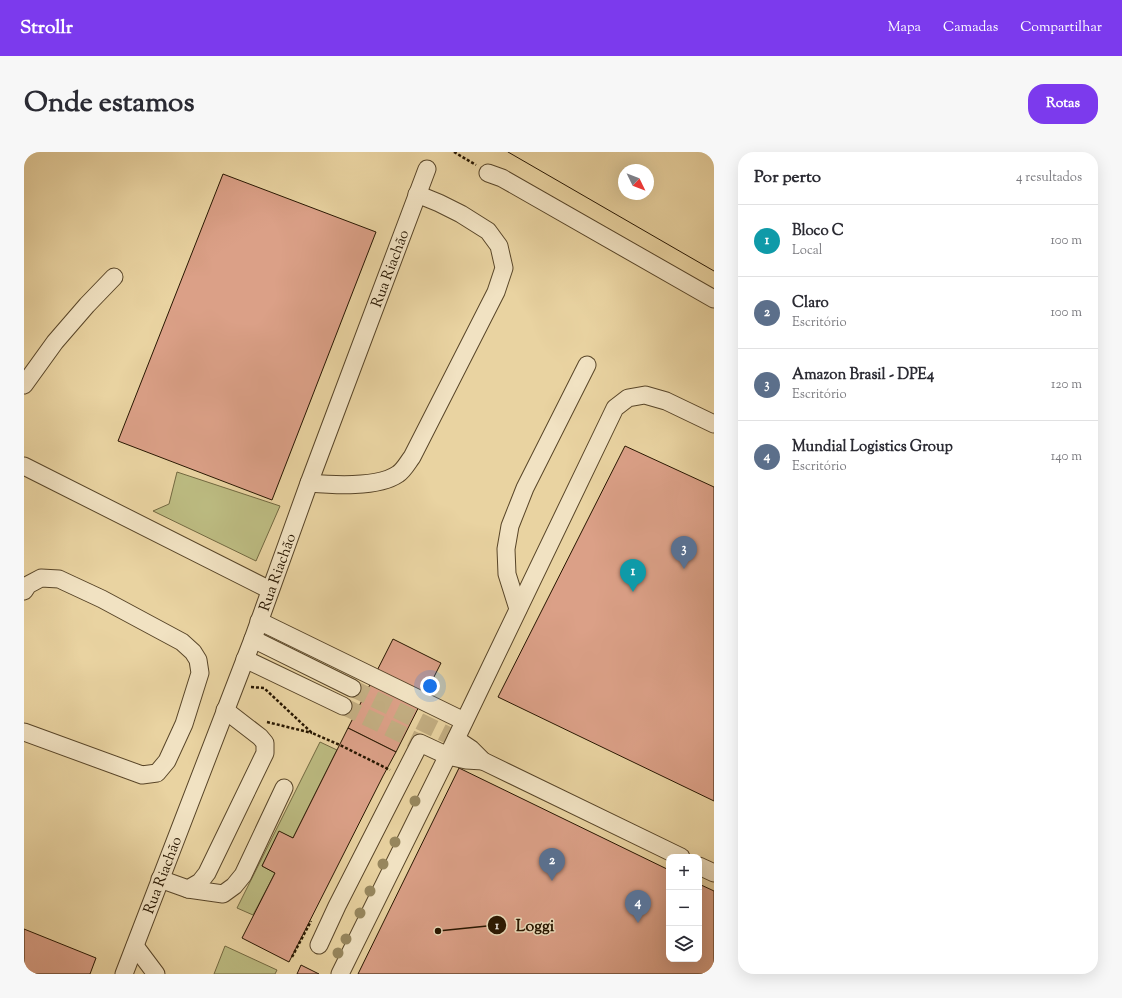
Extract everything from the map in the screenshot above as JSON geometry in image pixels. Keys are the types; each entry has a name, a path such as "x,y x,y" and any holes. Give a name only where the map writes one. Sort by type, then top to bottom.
{"street":[{"name":"Rua Riachão","path":"124,974 253,639 309,483 426,169"},
{"path":"488,173 502,178 714,300"},
{"path":"309,483 344,485 365,483 385,480 399,473 412,457 496,292 504,268 499,246 488,231 461,214 417,194"},
{"path":"24,385 55,342 114,277"},
{"path":"518,609 507,574 506,549 510,526 525,488 587,365"},
{"path":"340,974 456,740 615,408 628,398 645,395 666,401 714,424"},
{"path":"24,466 270,590"},
{"path":"24,591 28,586 41,578 59,579 102,599 182,642 193,652 198,660 200,673 184,724 168,761 157,773 142,775 24,732"},
{"path":"259,621 464,721"},
{"path":"253,639 352,688"},
{"path":"245,659 343,706"},
{"path":"188,888 200,882 207,873 265,753 265,744 260,737 225,710"},
{"path":"456,740 471,749 483,761 675,854"},
{"path":"319,946 337,906 420,743 448,756 466,760 483,761"},
{"path":"160,879 188,888 223,894 234,886 243,875 284,788"},
{"path":"702,867 714,873"},
{"path":"135,946 156,974"}],"path":[{"path":"454,152 488,173"},
{"path":"246,688 264,688 312,733"},
{"path":"264,722 312,733 390,770"},
{"path":"292,957 314,916"}],"shaded area":[{"path":"177,472 280,506 256,561 153,511 169,504"},
{"path":"320,742 337,750 293,838 279,832 262,866 275,873 253,915 237,908"},
{"path":"225,946 277,970 275,974 214,974"}],"building":[{"path":"223,174 376,232 272,500 118,441"},
{"path":"625,446 714,487 714,801 498,697"},
{"path":"393,639 441,663 396,752 348,728"},
{"path":"348,728 396,752 289,962 242,938 275,873 262,866 279,831 293,838"},
{"path":"459,768 666,869 666,962 702,962 702,885 714,891 714,974 358,974"},
{"path":"24,929 96,958 90,974 24,974"},
{"path":"301,965 319,974 297,974"}],"tunnel":[{"path":"352,688 456,739"},
{"path":"343,706 420,743"}],"tram line":[{"path":"508,152 714,271"}],"place":[{"name":"Amazon Brasil - DPE4","path":"684,569"},
{"name":"Bloco C","path":"633,592"},
{"name":"Claro","path":"552,881"},
{"name":"Mundial Logistics Group","path":"638,923"},
{"name":"Loggi","path":"438,931"}]}
